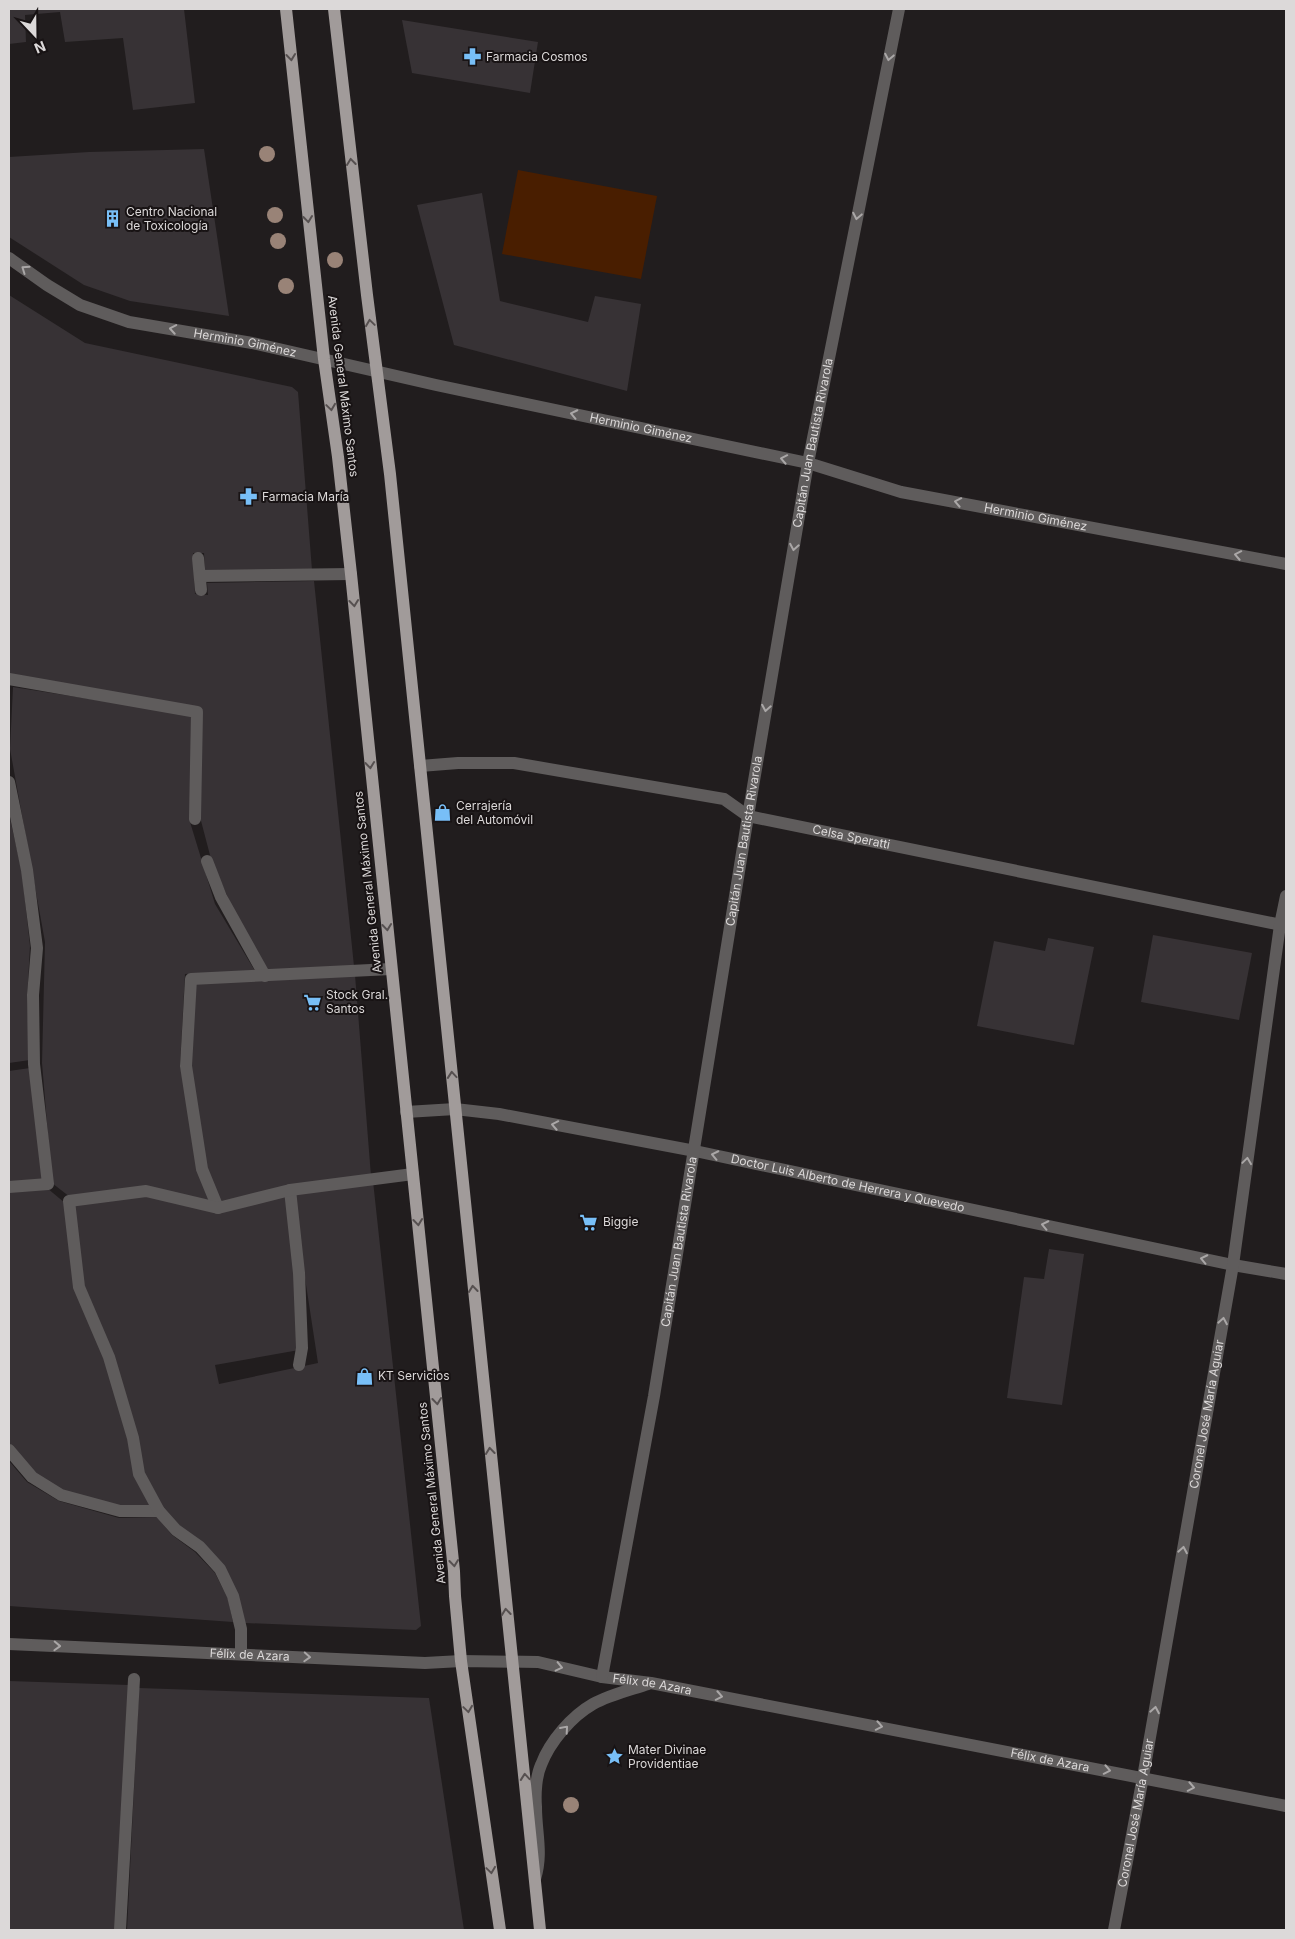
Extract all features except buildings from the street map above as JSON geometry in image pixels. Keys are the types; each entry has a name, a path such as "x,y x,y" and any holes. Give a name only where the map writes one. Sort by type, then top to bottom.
{"main road":[{"name":"Avenida General Máximo Santos","path":"286,9 324,359 338,457 351,574 462,1661 500,1930"},
{"path":"334,9 390,474 540,1930"}],"street":[{"name":"Capitán Juan Bautista Rivarola","path":"602,1677 654,1396 748,816 808,463 899,9"},
{"name":"Herminio Giménez","path":"9,258 47,285 80,305 129,322 252,344 436,385 808,463 901,492 1286,564"},
{"path":"198,558 201,590"},
{"path":"200,576 351,574"},
{"path":"9,679 196,712 195,819"},
{"name":"Celsa Speratti","path":"420,766 514,763 724,799 748,816 1283,925"},
{"path":"9,782 28,870 37,948 33,995 34,1064 48,1184 9,1187"},
{"path":"207,860 220,897 265,976"},
{"name":"Coronel José María Aguiar","path":"1114,1930 1143,1777 1233,1265 1286,896"},
{"path":"218,1208 202,1169 186,1066 191,980 391,969"},
{"name":"Doctor Luis Alberto de Herrera y Quevedo","path":"406,1112 455,1109 499,1114 694,1151 1233,1265 1286,1274"},
{"path":"241,1654 241,1629 233,1596 220,1570 200,1547 176,1530 159,1511 139,1474 133,1438 109,1357 79,1287 68,1201 146,1191 218,1208 290,1190 413,1174"},
{"path":"290,1190 299,1273 302,1348 299,1365"},
{"path":"9,1450 32,1477 61,1495 120,1511 159,1511"},
{"name":"Félix de Azara","path":"9,1644 425,1663 462,1661 538,1662 602,1677 651,1683 1286,1806"},
{"path":"120,1930 134,1679"},
{"path":"534,1881 540,1859 536,1806 537,1787 540,1765 550,1748 570,1723 594,1704 651,1683"}],"shaded area":[{"path":"518,170 657,196 641,279 502,254"}],"place":[{"name":"Farmacia Cosmos","path":"472,57"},
{"name":"Centro Nacional de Toxicología","path":"112,219"},
{"name":"Farmacia María","path":"248,497"},
{"name":"Cerrajería del Automóvil","path":"442,813"},
{"name":"Stock Gral. Santos","path":"312,1002"},
{"name":"Biggie","path":"589,1222"},
{"name":"KT Servicios","path":"364,1376"},
{"name":"Mater Divinae Providentiae","path":"614,1757"}]}
